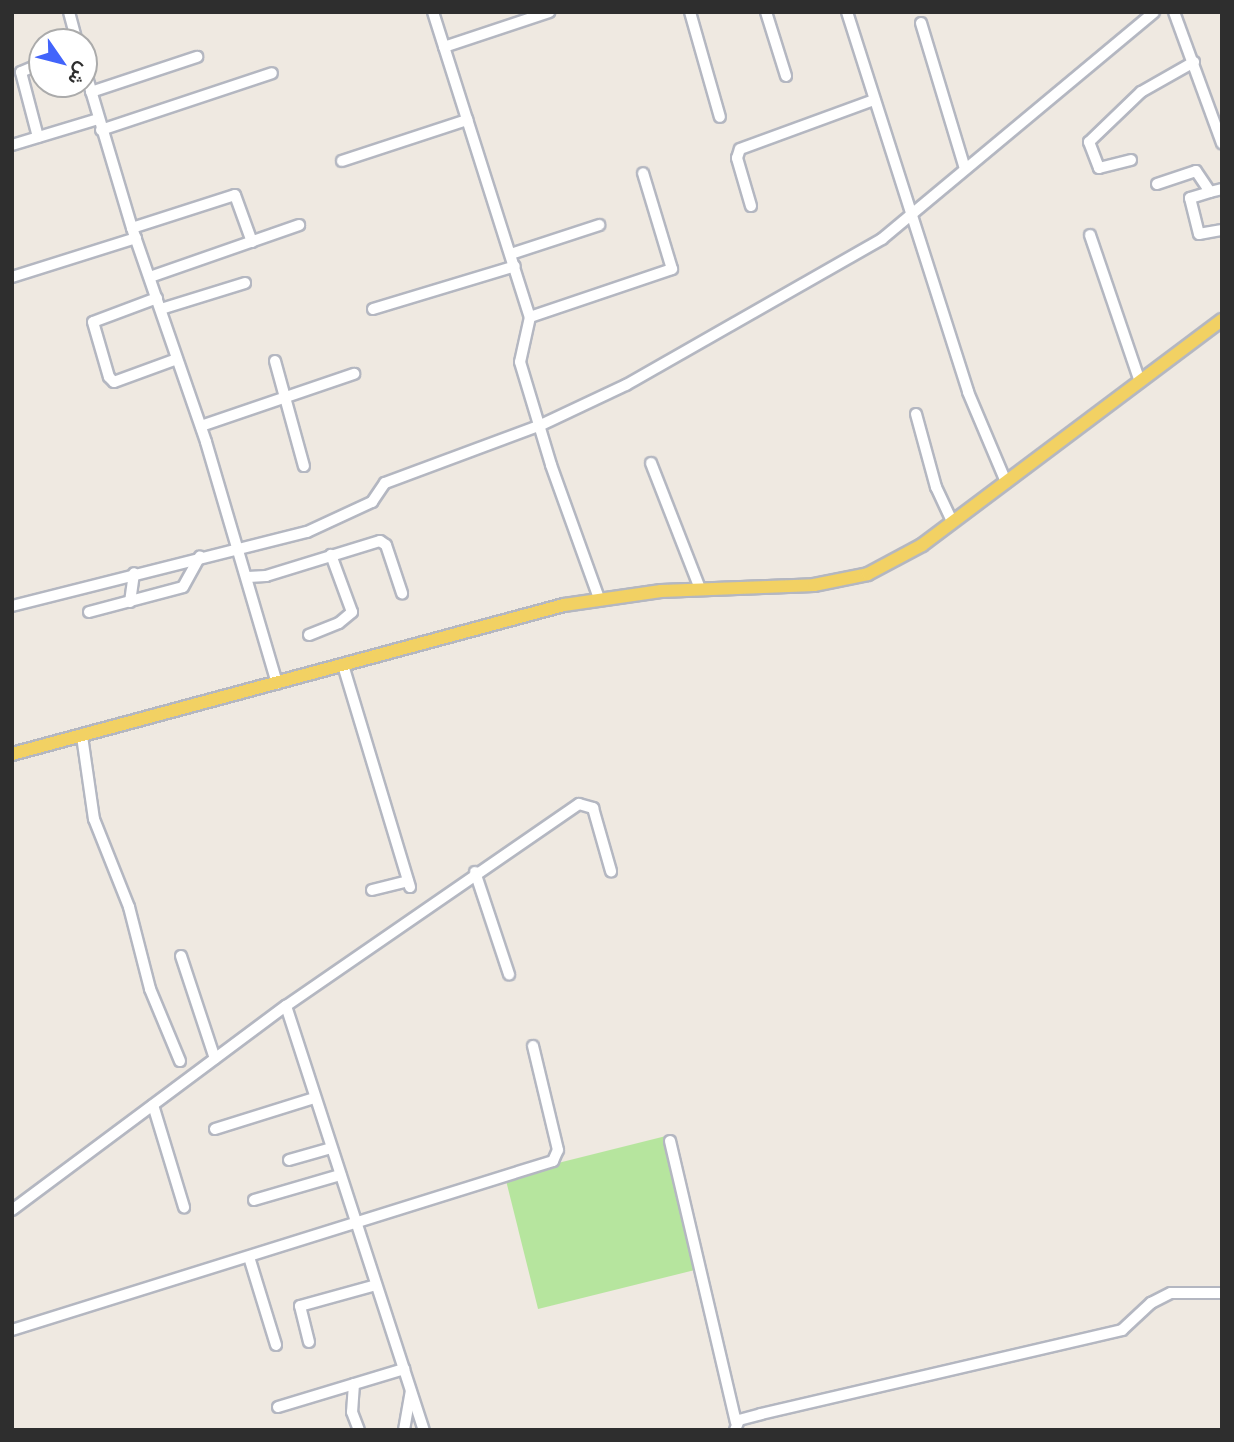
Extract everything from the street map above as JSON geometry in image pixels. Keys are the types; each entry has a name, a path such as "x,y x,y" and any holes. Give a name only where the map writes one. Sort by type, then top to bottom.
{"main road":[{"path":"12,754 277,684 479,625 599,598 699,589 786,587 851,579 899,560 1219,323"}],"street":[{"path":"433,12 530,317 520,359 551,465 599,598"},
{"path":"444,47 549,12"},
{"path":"690,12 720,117"},
{"path":"766,12 786,76"},
{"path":"847,12 968,392 1006,482"},
{"path":"12,606 238,546 307,532 370,503 385,483 541,425 626,384 882,239 1154,12"},
{"path":"1174,12 1222,143"},
{"path":"921,23 965,169"},
{"path":"98,90 197,58"},
{"path":"1131,160 1099,168 1089,142 1141,92 1194,62"},
{"path":"28,69 21,72 38,137"},
{"path":"12,145 100,125 272,72"},
{"path":"93,98 134,233 201,426 248,577 277,684"},
{"path":"751,206 737,158 740,149 874,100"},
{"path":"342,161 467,120"},
{"path":"1157,184 1196,171 1210,192"},
{"path":"530,317 672,269 643,173"},
{"path":"1221,230 1199,234 1189,201 1222,189"},
{"path":"12,277 235,195 252,242"},
{"path":"150,277 299,225"},
{"path":"511,254 599,225"},
{"path":"1090,235 1140,382"},
{"path":"373,309 515,266"},
{"path":"161,309 245,283"},
{"path":"157,298 93,322 110,379 177,359"},
{"path":"275,361 304,466"},
{"path":"201,426 354,374"},
{"path":"916,414 936,487 952,522"},
{"path":"651,463 699,589"},
{"path":"248,577 266,576 383,542 402,593"},
{"path":"309,635 339,623 352,612 331,555"},
{"path":"89,612 183,587 200,556"},
{"path":"130,602 134,573"},
{"path":"343,665 409,884 372,890"},
{"path":"82,736 94,819 129,906 150,989 180,1062"},
{"path":"12,1210 286,1006 475,872 584,803 595,812 611,871"},
{"path":"475,872 509,974"},
{"path":"181,956 215,1059"},
{"path":"286,1006 424,1430"},
{"path":"12,1330 358,1224 556,1158 533,1046"},
{"path":"215,1129 314,1098"},
{"path":"153,1105 184,1207"},
{"path":"670,1141 735,1426 1122,1330 1148,1305 1171,1293 1222,1293"},
{"path":"289,1160 331,1148"},
{"path":"254,1200 340,1175"},
{"path":"249,1257 276,1345"},
{"path":"309,1342 300,1307 376,1285"},
{"path":"278,1407 404,1369"},
{"path":"354,1384 352,1412 359,1430"},
{"path":"404,1430 411,1391"}],"green space":[{"path":"666,1136 699,1269 538,1309 505,1176"}]}
